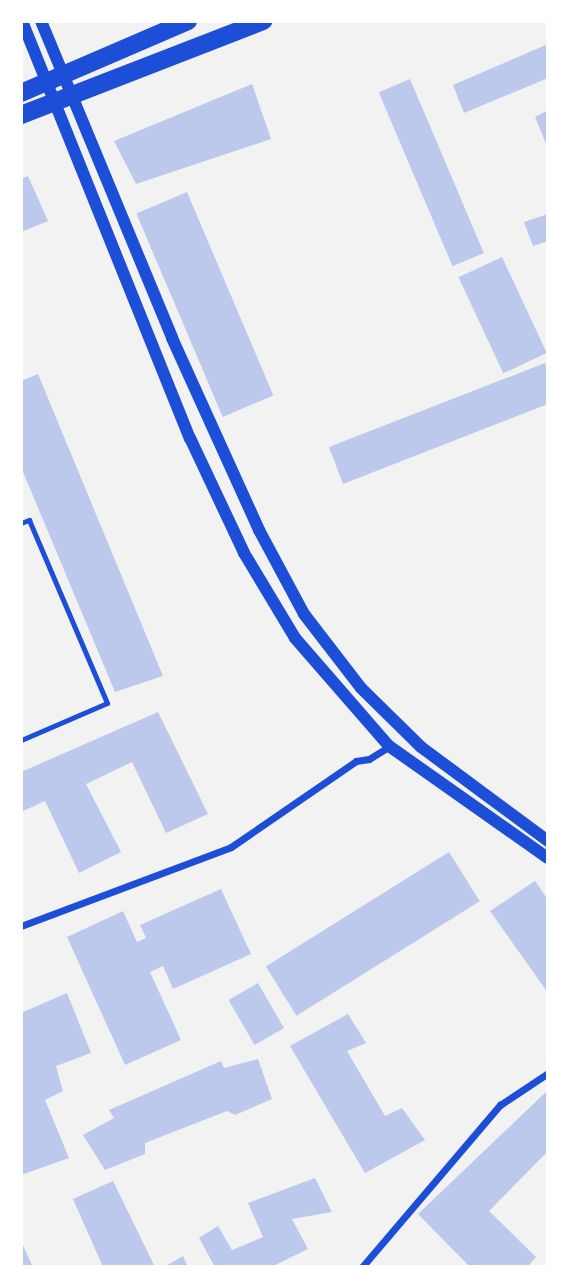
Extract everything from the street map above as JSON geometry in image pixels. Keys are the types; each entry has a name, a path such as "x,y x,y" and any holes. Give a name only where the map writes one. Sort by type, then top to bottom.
{"main road":[{"path":"21,93 188,21"},
{"path":"21,115 263,21"}],"street":[{"path":"22,21 190,438 244,553 295,638 391,745 548,858"},
{"path":"41,21 172,338 259,530 304,614 361,688 421,747 548,840 548,858"},
{"path":"21,926 232,847 356,761 369,759 391,745"},
{"path":"362,1267 500,1105 548,1073"}],"lane":[{"path":"21,523 29,520 107,703 21,740"}],"building":[{"path":"548,44 548,78 464,113 453,85"},
{"path":"410,79 484,253 453,266 379,92"},
{"path":"252,84 271,139 136,184 114,141"},
{"path":"548,110 548,149 535,117"},
{"path":"28,176 48,221 21,232 21,179"},
{"path":"187,192 273,395 223,417 136,213"},
{"path":"548,214 548,241 533,246 524,222"},
{"path":"502,257 547,353 503,373 458,277"},
{"path":"545,363 548,370 548,404 343,484 329,447"},
{"path":"38,374 163,676 115,692 21,467 21,381"},
{"path":"158,712 208,814 166,833 132,762 86,784 121,852 79,873 45,801 21,812 21,772"},
{"path":"449,852 480,901 297,1016 266,966"},
{"path":"535,881 548,900 548,993 490,911"},
{"path":"221,889 251,954 173,989 163,966 150,972 181,1040 125,1065 67,937 123,911 137,942 146,938 140,925"},
{"path":"258,983 284,1028 255,1045 229,1000"},
{"path":"67,993 91,1053 56,1066 63,1091 45,1100 69,1158 21,1175 21,1013"},
{"path":"348,1014 366,1043 347,1051 385,1116 402,1108 425,1140 365,1173 290,1046"},
{"path":"258,1059 272,1099 235,1115 227,1111 145,1143 145,1154 105,1170 83,1135 114,1118 109,1110 221,1061 224,1068"},
{"path":"548,1090 548,1151 489,1211 536,1257 527,1267 470,1267 418,1214"},
{"path":"315,1178 332,1212 292,1219 308,1249 271,1267 215,1267 199,1238 218,1226 232,1250 263,1237 248,1203"},
{"path":"113,1181 155,1267 103,1267 73,1199"},
{"path":"21,1241 33,1267 21,1267"},
{"path":"183,1256 188,1267 164,1267"}]}
